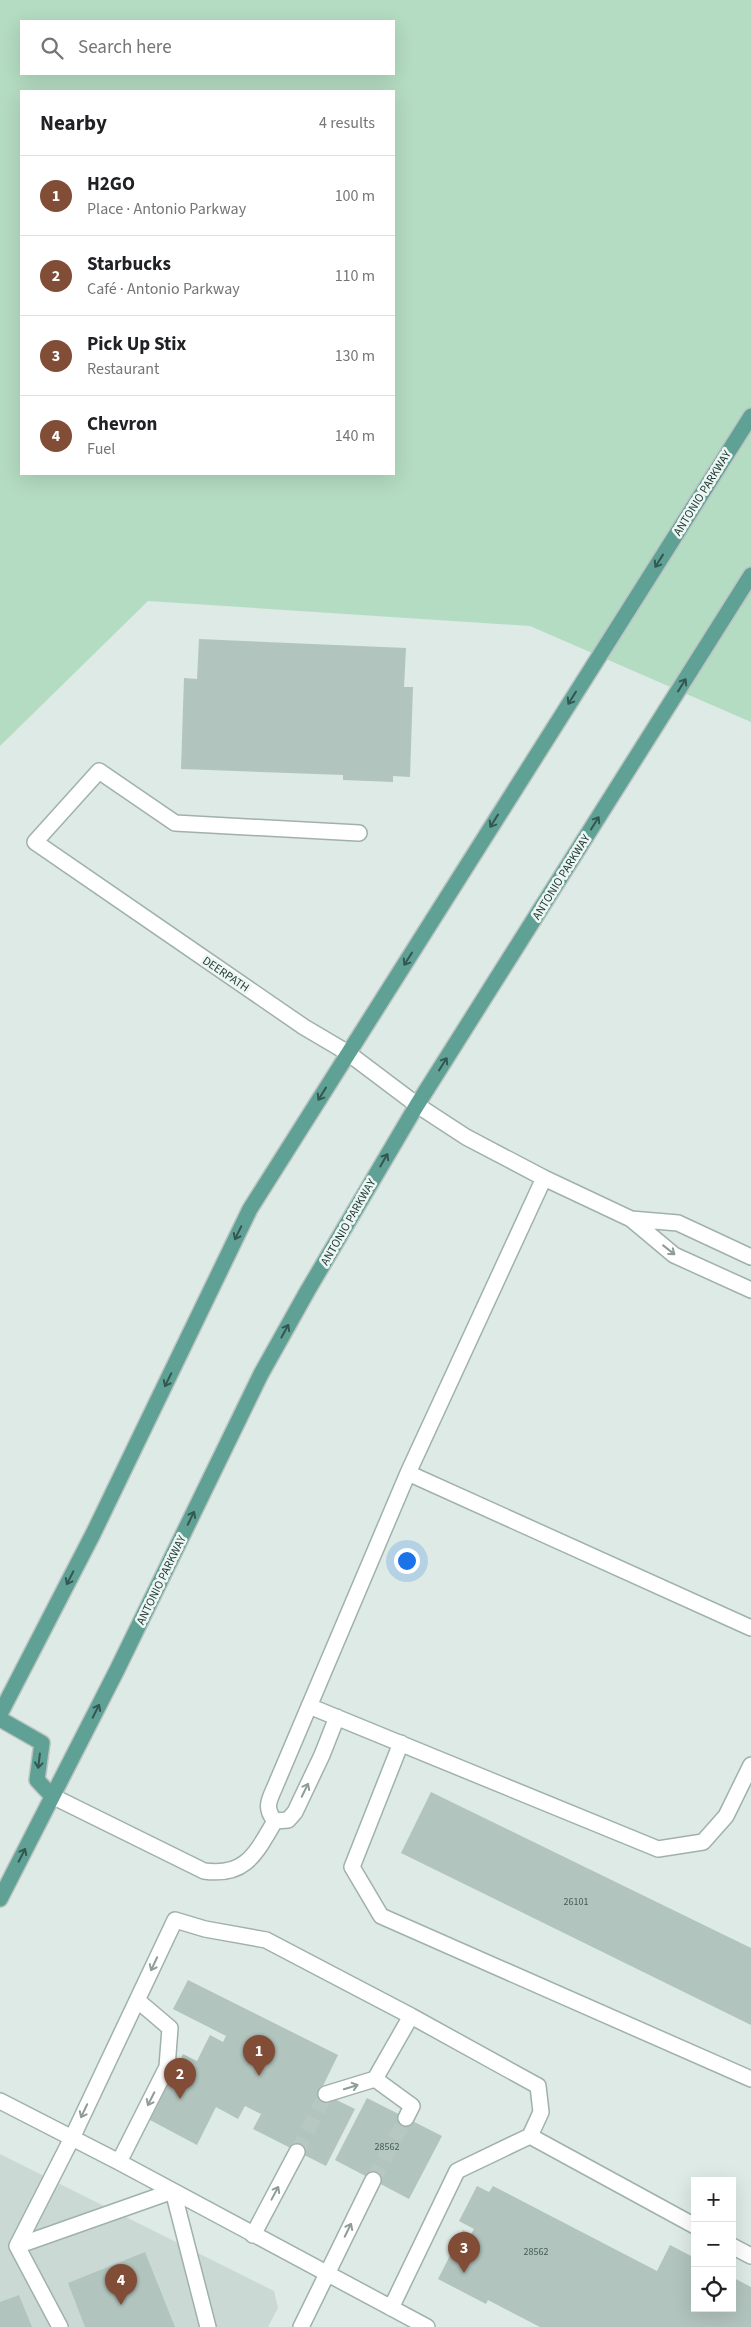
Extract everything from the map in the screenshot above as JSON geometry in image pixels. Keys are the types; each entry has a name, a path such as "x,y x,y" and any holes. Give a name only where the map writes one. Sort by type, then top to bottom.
{"main road":[{"name":"ANTONIO PARKWAY","path":"0,1714 97,1526 250,1209 751,416"},
{"name":"ANTONIO PARKWAY","path":"0,1899 117,1670 261,1374 417,1105 751,575"},
{"path":"0,1719 42,1743 37,1780 52,1796"}],"street":[{"name":"DEERPATH","path":"359,833 175,823 99,771 35,842 304,1027 348,1053 417,1105 466,1137 544,1178 631,1219"},
{"path":"274,1821 268,1813 268,1804 309,1706 408,1473 544,1178"},
{"path":"631,1219 678,1223 751,1257"},
{"path":"631,1219 674,1255 751,1290"},
{"path":"408,1473 751,1628"},
{"path":"309,1706 658,1849 704,1842 726,1816 751,1765"},
{"path":"274,1821 288,1820 295,1812 322,1755 337,1717"},
{"path":"401,1743 352,1867 381,1916 751,2079"},
{"path":"52,1796 204,1871 222,1874 252,1859 274,1821"},
{"path":"17,2246 72,2138 175,1920 206,1929 266,1940 411,2016 538,2086 541,2112 530,2136 457,2172 391,2308"},
{"path":"119,2162 167,2067 170,2028 137,2000"},
{"path":"326,2094 375,2079 411,2016"},
{"path":"375,2079 412,2106 406,2118"},
{"path":"0,2101 119,2162 427,2327"},
{"path":"530,2136 691,2224"},
{"path":"253,2235 297,2152"},
{"path":"301,2327 373,2180"},
{"path":"17,2246 173,2191"},
{"path":"173,2191 208,2327"},
{"path":"17,2246 60,2327"},
{"path":"736,2248 751,2256"}],"shaded area":[{"path":"0,2154 274,2291 278,2308 268,2327 0,2327"}],"green space":[{"path":"0,0 751,0 751,722 530,626 148,601 0,746"}],"building":[{"path":"199,639 406,648 404,687 413,687 410,777 393,776 393,782 343,780 343,775 181,769 184,678 197,679"},
{"path":"431,1792 751,1948 751,2025 401,1853"},
{"path":"188,1980 338,2055 320,2092 355,2109 326,2166 253,2129 261,2114 245,2106 238,2119 216,2107 197,2145 150,2120 183,2054 197,2061 210,2035 223,2042 226,2036 173,2009"},
{"path":"367,2098 442,2136 409,2199 335,2160"},
{"path":"477,2186 489,2192 493,2186 657,2271 670,2245 691,2256 691,2312 736,2312 736,2279 751,2287 751,2327 540,2327 488,2300 486,2304 438,2279 463,2230 471,2234 474,2229 459,2221"},
{"path":"145,2252 175,2327 85,2327 68,2283"},
{"path":"19,2295 32,2327 0,2327 0,2302"}],"tunnel":[{"path":"297,2152 326,2094"},
{"path":"373,2180 406,2118"}],"place":[{"name":"H2GO","path":"259,2076"},
{"name":"Starbucks","path":"180,2099"},
{"name":"Pick Up Stix","path":"464,2273"},
{"name":"Chevron","path":"121,2305"}]}
